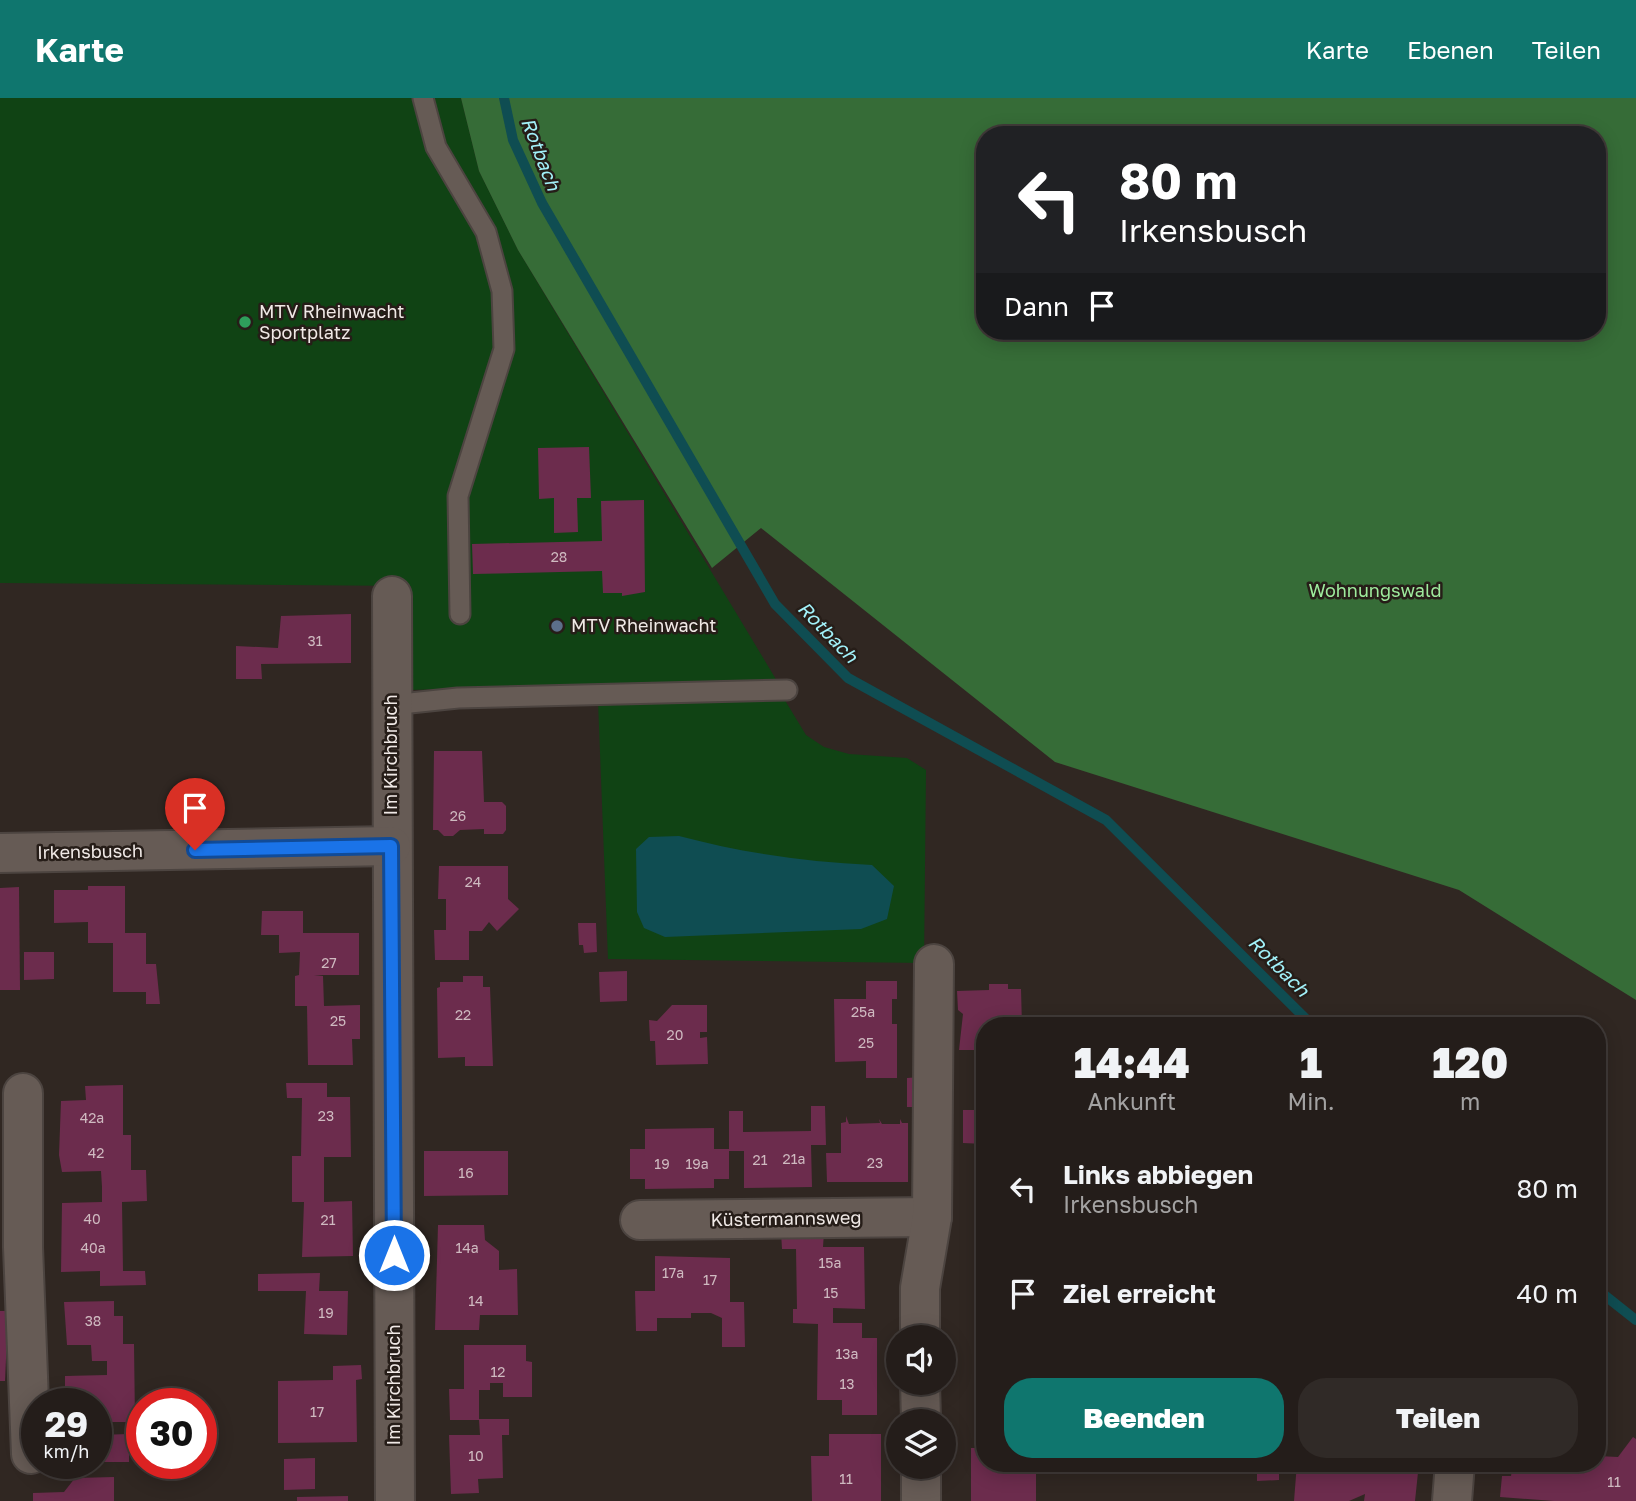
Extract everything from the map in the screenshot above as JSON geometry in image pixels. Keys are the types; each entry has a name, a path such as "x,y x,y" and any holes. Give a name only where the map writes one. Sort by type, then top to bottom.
{"street":[{"name":"Im Kirchbruch","path":"392,596 395,1501"},
{"name":"Irkensbusch","path":"0,853 391,846"},
{"path":"920,1325 920,1288 932,1217 934,964"},
{"path":"23,1093 11,1246 25,1388"},
{"name":"Küstermannsweg","path":"640,1220 932,1217"},
{"path":"1452,1501 1454,1472"},
{"path":"920,1479 920,1501"}],"lane":[{"path":"423,98 436,147 486,232 502,291 504,349 458,496 460,614"},
{"path":"391,705 458,698 787,690"}],"green space":[{"name":"MTV Rheinwacht Sportplatz","path":"0,98 461,98 479,171 518,250 780,686 598,685 408,690 411,586 0,583"},
{"name":"Wohnungswald","path":"461,98 1636,98 1636,1000 1459,890 1055,762 761,528 712,568 518,250 479,171"},
{"path":"783,697 806,735 824,747 849,754 907,758 926,770 924,963 608,959 598,701"}],"water":[{"path":"679,836 775,856 872,865 894,886 887,919 861,929 665,937 644,928 637,912 636,849 649,837"}],"building":[{"path":"589,447 591,498 577,498 578,532 554,533 554,498 539,499 538,448"},
{"path":"644,500 645,592 622,596 622,593 603,593 602,571 473,574 472,544 602,541 601,501"},
{"path":"351,614 351,663 261,664 262,679 236,679 236,646 278,648 281,616"},
{"path":"434,751 482,751 484,802 502,802 506,806 506,830 503,834 484,834 484,829 460,830 453,836 444,836 438,830 433,830"},
{"path":"439,866 508,866 508,899 519,909 497,931 489,922 482,931 469,931 469,960 435,960 434,930 446,930 446,899 438,899"},
{"path":"88,886 125,886 125,933 146,933 146,964 156,964 160,1004 146,1004 146,992 113,992 113,943 88,943 88,922 54,923 54,890 88,890"},
{"path":"19,887 20,990 0,990 0,888"},
{"path":"262,911 303,911 303,933 359,933 359,975 314,975 323,976 324,1006 360,1005 360,1039 352,1039 353,1065 308,1065 307,1006 295,1006 295,976 299,975 300,952 279,953 279,935 261,935"},
{"path":"578,923 596,923 597,952 584,953 583,945 579,945"},
{"path":"24,952 54,952 54,979 24,980"},
{"path":"627,971 627,1001 600,1002 599,972"},
{"path":"463,976 483,976 483,987 490,987 493,1066 465,1066 465,1057 438,1058 437,988 440,987 440,982 463,982"},
{"path":"866,981 897,981 897,999 892,999 892,1024 897,1024 897,1078 866,1078 866,1061 835,1062 834,999 866,999"},
{"path":"989,984 1008,984 1008,989 1021,989 1022,1017 976,1017 976,1050 959,1050 963,1014 958,1010 957,991 989,990"},
{"path":"672,1005 707,1005 707,1032 700,1032 700,1038 707,1037 708,1064 656,1065 655,1041 650,1041 649,1020 657,1021"},
{"path":"921,1077 922,1107 907,1107 907,1078"},
{"path":"286,1083 327,1083 327,1097 350,1097 351,1157 324,1157 324,1202 352,1201 353,1256 302,1257 304,1202 292,1202 292,1156 301,1156 302,1098 287,1098"},
{"path":"123,1085 123,1135 131,1135 131,1170 146,1170 147,1201 122,1202 123,1271 145,1271 146,1285 100,1286 100,1271 61,1272 62,1203 102,1202 102,1187 101,1171 62,1172 59,1155 61,1101 86,1100 85,1086"},
{"path":"811,1106 825,1106 826,1145 811,1145 812,1187 744,1188 744,1151 729,1151 729,1179 714,1179 714,1188 645,1189 645,1179 630,1179 630,1149 645,1149 645,1129 714,1128 714,1149 729,1149 729,1111 743,1111 743,1132 811,1131"},
{"path":"963,1110 976,1110 976,1144 963,1143"},
{"path":"846,1116 849,1124 880,1123 879,1119 882,1124 900,1124 900,1119 902,1123 908,1123 908,1182 827,1182 826,1153 841,1153 841,1123 846,1122"},
{"path":"424,1151 508,1151 508,1195 424,1196"},
{"path":"438,1225 484,1225 485,1240 499,1251 499,1270 517,1269 518,1315 480,1315 479,1330 435,1330"},
{"path":"781,1232 824,1232 823,1247 864,1247 865,1309 833,1308 833,1323 862,1323 862,1338 877,1338 877,1415 842,1415 842,1400 817,1400 818,1324 793,1323 793,1309 797,1309 796,1249 782,1249"},
{"path":"655,1256 730,1258 730,1302 744,1302 745,1347 722,1347 722,1318 711,1313 691,1313 691,1318 657,1318 657,1331 636,1331 635,1291 655,1291"},
{"path":"320,1273 319,1291 348,1291 347,1335 304,1334 306,1291 258,1291 258,1274"},
{"path":"114,1301 114,1316 123,1316 123,1344 134,1344 135,1388 126,1388 126,1422 112,1422 112,1388 65,1388 65,1376 107,1375 107,1361 92,1361 91,1345 67,1345 64,1302"},
{"path":"0,1311 5,1311 7,1336 5,1381 0,1381"},
{"path":"464,1345 526,1345 526,1361 532,1362 532,1397 503,1397 503,1383 490,1383 490,1390 479,1390 479,1419 509,1419 509,1435 502,1435 503,1478 478,1479 479,1493 451,1494 449,1435 480,1435 479,1420 450,1420 449,1389 464,1389"},
{"path":"361,1365 362,1379 356,1380 357,1442 278,1443 278,1381 333,1380 333,1366"},
{"path":"126,1434 126,1462 112,1462 112,1435"},
{"path":"829,1434 881,1434 881,1501 812,1501 811,1456 829,1456"},
{"path":"1633,1437 1636,1439 1636,1501 1554,1501 1500,1497 1502,1476 1511,1476 1512,1472 1606,1472 1606,1456 1618,1457"},
{"path":"971,1448 976,1448 976,1472 1036,1472 1036,1501 971,1501"},
{"path":"315,1458 315,1489 284,1490 284,1459"},
{"path":"1257,1472 1279,1472 1279,1480 1257,1481"},
{"path":"1296,1472 1418,1472 1415,1501 1364,1501 1365,1494 1349,1501 1294,1501"},
{"path":"112,1477 114,1501 33,1501 33,1493 64,1492 74,1479"},
{"path":"348,1496 348,1501 297,1501 297,1497"}],"waterway":[{"name":"Rotbach","path":"504,98 513,140 542,203 775,604 848,678 1106,820 1304,1017"},
{"name":"Rotbach","path":"1606,1296 1636,1320"}],"place":[{"name":"MTV Rheinwacht Sportplatz","path":"245,322"},
{"name":"MTV Rheinwacht","path":"557,626"}],"route":[{"path":"195,850 391,846 394,1255"}]}
